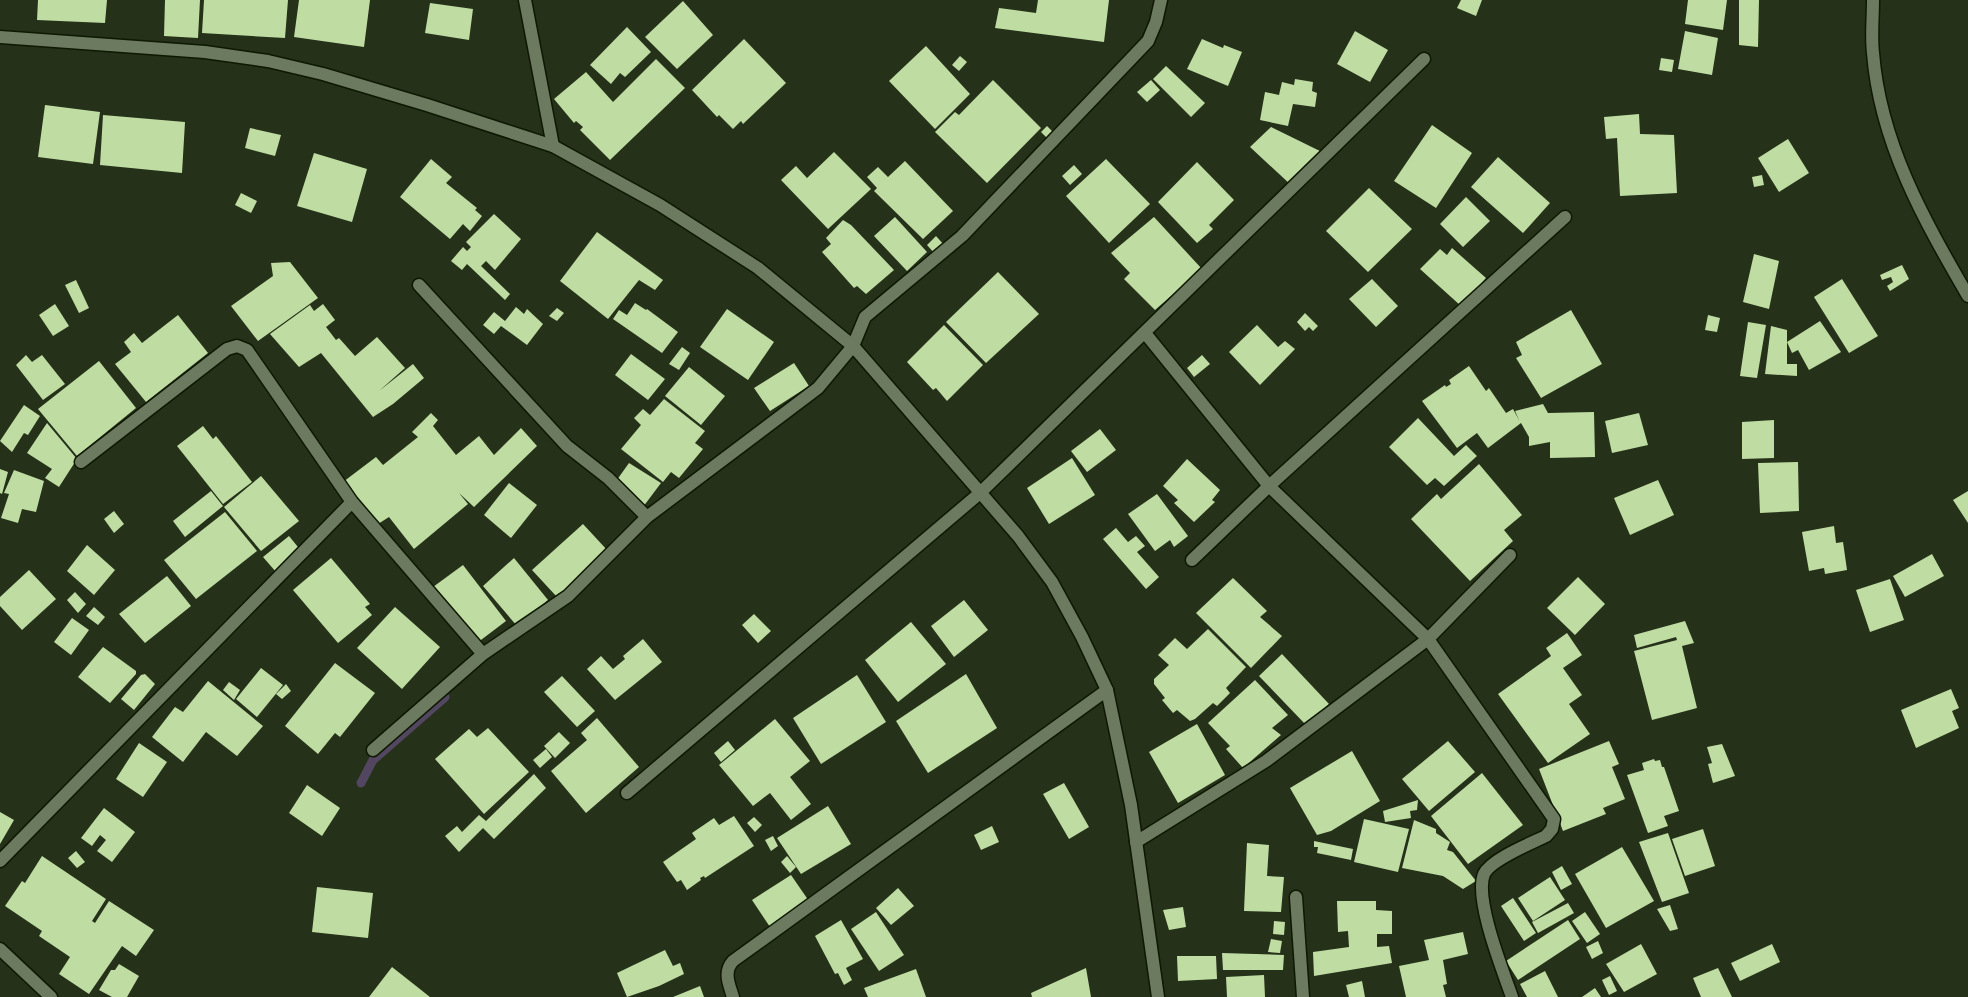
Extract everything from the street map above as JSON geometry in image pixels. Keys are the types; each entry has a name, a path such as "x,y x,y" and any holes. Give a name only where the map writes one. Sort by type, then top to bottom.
{"street":[{"path":"525,0 553,146"},
{"path":"373,750 483,654 568,596 647,517 818,388 853,346 865,318 962,236 1148,40 1156,22 1161,0"},
{"path":"1873,0 1872,53 1881,105 1899,164 1926,223 1968,296"},
{"path":"0,37 205,52 268,61 323,74 427,105 553,146 660,205 758,268 853,346 1018,536 1052,582 1082,637 1107,690 1136,842 1158,997"},
{"path":"627,792 980,493 1424,59"},
{"path":"1192,560 1270,486 1565,217"},
{"path":"419,285 567,446 608,478 647,517"},
{"path":"1145,333 1270,486 1428,639 1554,819 1552,829 1546,836 1497,861 1484,873 1483,887 1486,912 1494,945 1512,997"},
{"path":"81,462 227,349 237,346 247,350 352,502 483,654"},
{"path":"0,862 352,502"},
{"path":"1136,842 1266,761 1428,639 1510,555"},
{"path":"733,997 727,976 728,967 734,961 1107,690"},
{"path":"1296,897 1302,997"},
{"path":"0,949 51,997"}],"building":[{"path":"38,0 107,0 105,23 37,20"},
{"path":"165,0 200,0 198,38 164,36"},
{"path":"204,0 288,0 285,38 202,33"},
{"path":"299,0 370,0 364,47 294,37"},
{"path":"1038,0 1109,0 1104,42 995,28 999,8 1036,13"},
{"path":"1461,0 1482,0 1476,16 1457,8"},
{"path":"1688,0 1727,0 1723,30 1685,24"},
{"path":"1739,0 1759,0 1758,47 1739,45"},
{"path":"683,1 713,35 677,69 645,37"},
{"path":"430,3 473,9 469,40 425,33"},
{"path":"627,27 651,52 625,77 620,73 611,84 590,65"},
{"path":"1355,31 1388,50 1370,82 1337,64"},
{"path":"1685,31 1718,38 1712,75 1678,69"},
{"path":"744,39 786,83 743,124 741,121 733,129 719,115 717,117 692,90"},
{"path":"1202,39 1223,48 1224,45 1242,52 1228,86 1187,69"},
{"path":"926,46 970,94 935,129 889,81"},
{"path":"960,56 967,62 959,71 952,65"},
{"path":"1661,58 1674,60 1672,72 1659,70"},
{"path":"656,59 685,88 610,160 580,130 583,127 576,121 574,123 554,99 586,72 613,102"},
{"path":"1166,66 1205,103 1191,117 1153,79"},
{"path":"1295,79 1313,82 1312,91 1317,93 1315,107 1293,104 1288,126 1260,120 1265,92 1279,95 1282,82 1294,85"},
{"path":"993,80 1041,128 987,183 935,132 955,112 959,115"},
{"path":"1151,80 1160,90 1147,102 1137,92"},
{"path":"45,105 100,112 93,164 38,157"},
{"path":"1639,114 1640,134 1674,135 1677,193 1620,196 1617,138 1606,139 1604,117"},
{"path":"103,115 185,122 182,173 100,165"},
{"path":"1432,125 1472,153 1436,208 1394,181"},
{"path":"1047,126 1055,134 1049,140 1041,132"},
{"path":"1271,127 1324,153 1291,185 1250,147"},
{"path":"250,128 281,135 275,156 245,148"},
{"path":"1788,139 1809,173 1779,192 1758,158"},
{"path":"834,152 871,189 828,229 781,180 796,166 807,178"},
{"path":"314,153 367,169 352,222 297,206"},
{"path":"1498,157 1550,203 1523,233 1471,187"},
{"path":"431,159 452,177 446,183 477,208 475,210 482,216 470,231 463,224 450,239 400,197"},
{"path":"1106,159 1150,204 1109,243 1066,196"},
{"path":"905,161 953,211 923,239 874,191 877,188 867,177 878,167 888,177"},
{"path":"1197,162 1234,200 1209,225 1213,229 1197,243 1158,202"},
{"path":"1074,165 1082,174 1070,185 1062,176"},
{"path":"1762,175 1764,185 1754,187 1752,177"},
{"path":"1369,188 1412,229 1368,272 1326,231"},
{"path":"241,193 257,201 251,213 235,205"},
{"path":"1466,197 1490,221 1463,247 1440,224"},
{"path":"494,214 521,239 495,270 486,261 481,266 510,294 505,300 467,264 462,270 451,261 463,247 467,251 471,247 466,242"},
{"path":"895,217 927,252 907,271 874,236"},
{"path":"1154,217 1202,269 1155,310 1124,279 1130,273 1111,253"},
{"path":"843,220 851,225 894,270 866,294 857,286 854,288 822,252 831,244 826,238"},
{"path":"597,232 663,280 655,290 639,280 608,319 560,281"},
{"path":"936,236 945,246 935,254 927,245"},
{"path":"1452,248 1486,278 1461,306 1420,269 1440,249 1447,255"},
{"path":"1754,254 1779,261 1769,309 1743,302"},
{"path":"290,262 318,298 258,341 231,306 273,276 271,263"},
{"path":"1902,265 1909,279 1890,291 1887,286 1893,282 1891,277 1882,280 1880,275"},
{"path":"998,272 1039,314 986,363 946,322"},
{"path":"1372,279 1398,306 1376,327 1349,299"},
{"path":"1842,279 1878,336 1849,353 1814,297"},
{"path":"76,280 89,308 79,313 65,285"},
{"path":"635,303 647,309 678,332 662,353 613,319 619,310 627,315"},
{"path":"55,304 69,326 53,336 39,315"},
{"path":"323,304 335,320 326,327 336,340 339,338 355,356 377,337 405,368 379,391 413,364 424,378 393,404 373,417 321,353 299,367 270,334 310,305 314,311"},
{"path":"516,307 524,314 527,309 543,324 527,345 501,326 494,334 483,325 494,312 505,321"},
{"path":"557,308 564,313 557,321 549,316"},
{"path":"727,309 774,342 748,380 700,347"},
{"path":"1571,310 1602,364 1541,398 1516,358 1522,355 1516,342"},
{"path":"1305,313 1318,326 1313,331 1309,327 1305,331 1297,322"},
{"path":"178,315 208,353 146,402 115,364 131,352 124,342 134,333 142,343"},
{"path":"1708,315 1720,318 1717,332 1705,330"},
{"path":"1820,321 1841,352 1809,370 1798,350 1792,353 1787,342"},
{"path":"1748,322 1766,325 1757,378 1740,376"},
{"path":"944,325 983,365 947,401 936,388 933,390 907,362"},
{"path":"1257,325 1278,347 1285,341 1295,349 1260,385 1229,352"},
{"path":"1771,326 1787,330 1787,364 1797,364 1797,376 1765,374"},
{"path":"682,347 690,353 679,370 669,364"},
{"path":"631,354 665,379 648,400 615,375"},
{"path":"26,355 32,362 42,355 65,384 43,400 16,365"},
{"path":"1202,355 1210,364 1194,377 1187,368"},
{"path":"99,361 136,408 77,456 38,409"},
{"path":"794,363 809,386 770,411 754,388"},
{"path":"1469,366 1486,391 1489,388 1506,413 1513,409 1519,420 1515,411 1543,404 1548,413 1594,412 1595,457 1550,458 1550,442 1529,446 1529,437 1521,423 1488,448 1477,433 1457,448 1422,401 1445,385 1446,387 1451,384 1449,380"},
{"path":"689,367 725,396 701,425 665,396"},
{"path":"664,399 705,431 695,443 703,449 679,478 671,472 663,482 621,449 641,425 634,418 643,409 650,415"},
{"path":"24,405 40,416 28,435 24,433 12,452 0,441"},
{"path":"431,413 438,420 433,426 456,455 479,436 494,455 521,428 537,446 474,507 459,493 468,504 414,549 389,517 378,524 343,482 376,457 383,465 418,437 412,432"},
{"path":"1639,413 1648,445 1612,453 1605,421"},
{"path":"1418,418 1454,456 1466,445 1477,456 1444,486 1435,478 1427,485 1389,447"},
{"path":"1774,420 1774,458 1742,459 1742,422"},
{"path":"47,423 77,459 59,487 45,478 52,469 27,453"},
{"path":"203,426 213,439 216,436 252,482 223,504 177,446"},
{"path":"1100,429 1116,450 1087,472 1071,451"},
{"path":"1072,458 1095,495 1049,524 1027,488"},
{"path":"1187,459 1220,490 1212,500 1215,502 1194,522 1174,503 1178,500 1163,486"},
{"path":"1798,462 1799,511 1760,513 1758,463"},
{"path":"629,463 661,483 643,507 614,484"},
{"path":"1479,464 1522,515 1504,530 1513,541 1470,581 1411,519 1437,494 1441,499"},
{"path":"0,469 8,472 2,494 0,493"},
{"path":"14,470 44,481 36,512 22,509 18,523 1,518 9,494 4,493"},
{"path":"261,476 299,521 261,551 224,507"},
{"path":"1658,480 1674,515 1630,535 1614,498"},
{"path":"509,483 537,505 511,538 484,515"},
{"path":"211,491 223,506 185,537 173,521"},
{"path":"1968,491 1968,523 1953,500"},
{"path":"1157,494 1188,536 1174,547 1170,540 1155,551 1128,514"},
{"path":"114,511 124,524 114,533 104,519"},
{"path":"225,512 257,551 196,599 164,560"},
{"path":"583,524 608,551 557,597 532,570"},
{"path":"1834,526 1836,543 1843,542 1847,570 1825,574 1824,568 1809,571 1802,532"},
{"path":"1116,528 1128,542 1136,536 1145,546 1137,552 1159,577 1146,589 1103,539"},
{"path":"289,536 302,552 276,572 263,557"},
{"path":"87,545 115,570 94,595 67,571"},
{"path":"1932,554 1944,576 1905,597 1893,576"},
{"path":"331,558 370,604 365,607 372,615 338,643 293,590"},
{"path":"514,558 548,600 517,626 483,586"},
{"path":"463,565 506,621 477,643 433,587"},
{"path":"29,570 56,599 22,630 0,606 0,597"},
{"path":"167,576 191,606 145,643 119,614"},
{"path":"1578,577 1605,604 1575,635 1547,608"},
{"path":"1233,578 1267,611 1260,617 1282,636 1251,668 1196,613"},
{"path":"1890,579 1904,620 1870,632 1856,590"},
{"path":"75,592 86,604 78,613 67,600"},
{"path":"964,600 988,630 954,657 931,626"},
{"path":"94,607 105,617 98,625 86,616"},
{"path":"395,607 440,647 402,689 357,648"},
{"path":"754,614 771,631 758,643 742,625"},
{"path":"72,618 89,630 71,655 54,642"},
{"path":"1685,621 1694,643 1682,646 1697,708 1652,720 1634,651 1677,640 1676,637 1637,648 1634,635"},
{"path":"911,622 946,664 898,702 865,660"},
{"path":"1208,629 1246,667 1226,688 1230,693 1217,706 1213,703 1195,719 1190,721 1177,710 1173,713 1162,700 1165,698 1154,684 1154,679 1169,665 1158,655 1175,638 1187,649"},
{"path":"1567,633 1582,655 1563,668 1582,695 1569,704 1590,734 1548,763 1498,694 1551,656 1546,648"},
{"path":"643,639 662,662 615,700 587,669 601,656 613,669 625,659 623,656"},
{"path":"103,647 136,671 136,674 110,703 78,677"},
{"path":"1282,654 1329,704 1306,725 1259,676"},
{"path":"335,663 375,693 340,737 335,733 318,754 285,726"},
{"path":"261,668 283,685 257,717 236,699"},
{"path":"145,674 155,684 134,710 121,699 141,675"},
{"path":"966,674 997,728 928,773 896,721"},
{"path":"857,675 886,722 821,764 793,718"},
{"path":"562,676 595,711 577,727 544,692"},
{"path":"1255,680 1288,715 1272,728 1281,735 1243,768 1226,749 1230,746 1208,723"},
{"path":"208,681 263,726 237,756 206,732 183,762 152,737 175,707 183,712"},
{"path":"229,682 240,690 234,700 223,690"},
{"path":"286,684 291,691 282,699 276,694"},
{"path":"1951,689 1959,708 1952,711 1959,728 1916,748 1901,710"},
{"path":"597,718 639,767 586,813 551,771 587,740 581,733"},
{"path":"775,719 810,761 790,777 811,804 791,820 770,793 753,806 719,765"},
{"path":"1197,724 1225,775 1178,803 1149,752"},
{"path":"488,728 529,772 484,814 435,759 469,729 477,737"},
{"path":"559,732 570,743 555,758 544,746"},
{"path":"728,741 735,750 721,762 714,753"},
{"path":"1448,741 1475,772 1429,811 1402,779"},
{"path":"1609,741 1619,764 1612,767 1625,799 1603,808 1606,814 1563,831 1539,769"},
{"path":"139,743 167,762 143,797 116,779"},
{"path":"1722,744 1735,776 1713,783 1708,764 1712,763 1707,747"},
{"path":"546,749 552,757 540,768 533,760"},
{"path":"1352,751 1380,801 1331,831 1317,835 1290,788"},
{"path":"1654,759 1655,761 1660,760 1662,767 1664,767 1679,811 1664,816 1668,826 1648,833 1627,775 1644,770 1642,763"},
{"path":"1482,773 1523,825 1468,864 1431,816"},
{"path":"534,774 546,788 494,839 483,828 459,852 445,836 457,826 462,832 479,815 486,821"},
{"path":"1064,783 1089,827 1069,839 1043,794"},
{"path":"307,785 340,808 322,836 289,813"},
{"path":"1418,800 1417,810 1410,811 1411,818 1385,822 1383,811"},
{"path":"828,806 851,844 801,874 777,838"},
{"path":"104,808 135,832 112,862 97,851 106,840 100,835 92,846 81,838"},
{"path":"0,812 14,820 0,844"},
{"path":"734,816 754,846 705,878 704,876 700,878 701,880 687,890 681,880 677,882 663,862 696,839 692,833 714,818 719,825"},
{"path":"754,817 762,825 755,832 747,823"},
{"path":"1364,819 1409,829 1398,872 1354,862"},
{"path":"1414,820 1436,829 1436,833 1450,842 1447,850 1453,852 1476,881 1463,889 1443,876 1402,868"},
{"path":"992,826 999,842 981,850 974,835"},
{"path":"1703,829 1715,866 1685,876 1672,839"},
{"path":"1668,833 1689,893 1662,902 1639,842"},
{"path":"773,836 778,846 771,851 765,840"},
{"path":"1314,841 1353,849 1351,860 1317,853 1318,847 1314,847"},
{"path":"1247,843 1269,845 1267,876 1284,877 1281,912 1244,911"},
{"path":"1622,847 1654,901 1606,928 1575,874"},
{"path":"76,851 85,862 77,868 68,858"},
{"path":"42,856 106,899 92,921 95,923 109,901 154,930 136,956 122,946 89,994 59,974 70,957 39,936 42,931 5,906 22,881 25,883"},
{"path":"787,856 796,867 790,873 781,862"},
{"path":"1562,866 1572,884 1561,890 1552,872"},
{"path":"791,875 811,904 772,930 752,900"},
{"path":"1550,877 1565,900 1533,921 1518,898"},
{"path":"317,887 373,893 368,938 312,932"},
{"path":"898,888 914,906 891,925 876,908"},
{"path":"1513,898 1536,933 1524,941 1501,906"},
{"path":"1337,901 1376,901 1376,910 1392,911 1392,934 1377,934 1377,947 1389,946 1392,963 1314,976 1313,952 1349,947 1348,931 1338,932"},
{"path":"1568,903 1574,913 1538,933 1532,922"},
{"path":"1670,905 1678,929 1670,931 1657,909"},
{"path":"1183,907 1186,927 1169,930 1163,910"},
{"path":"876,912 904,955 879,971 851,929"},
{"path":"1585,912 1600,934 1587,943 1572,921"},
{"path":"841,920 863,959 846,968 852,980 844,985 838,973 835,974 815,936"},
{"path":"1568,920 1580,939 1518,980 1506,961"},
{"path":"1274,921 1285,922 1284,935 1273,934"},
{"path":"1463,932 1468,954 1443,960 1447,984 1443,985 1446,997 1406,997 1399,966 1429,960 1424,940"},
{"path":"1271,939 1282,941 1280,953 1268,952"},
{"path":"1598,941 1603,953 1592,959 1586,947"},
{"path":"1641,944 1657,974 1624,992 1606,964"},
{"path":"1772,944 1780,962 1740,981 1731,963"},
{"path":"665,950 673,966 680,963 684,974 659,986 627,997 617,973"},
{"path":"1222,953 1284,955 1283,970 1223,970"},
{"path":"1177,956 1216,956 1217,979 1178,981"},
{"path":"119,964 139,976 127,997 112,997 99,990 111,970 115,970"},
{"path":"392,967 430,997 369,997"},
{"path":"1086,968 1091,997 1032,997 1031,993"},
{"path":"1718,968 1732,997 1701,997 1693,978"},
{"path":"916,969 926,997 868,997 864,988"},
{"path":"1545,971 1558,997 1527,997 1520,984"},
{"path":"1264,975 1265,997 1227,997 1226,977"},
{"path":"1610,976 1617,991 1609,995 1602,980"},
{"path":"1362,981 1365,997 1349,997 1346,985"},
{"path":"700,986 704,997 673,997"},
{"path":"1595,988 1601,997 1582,997"}],"waterway":[{"path":"361,783 373,760 445,697"}]}
